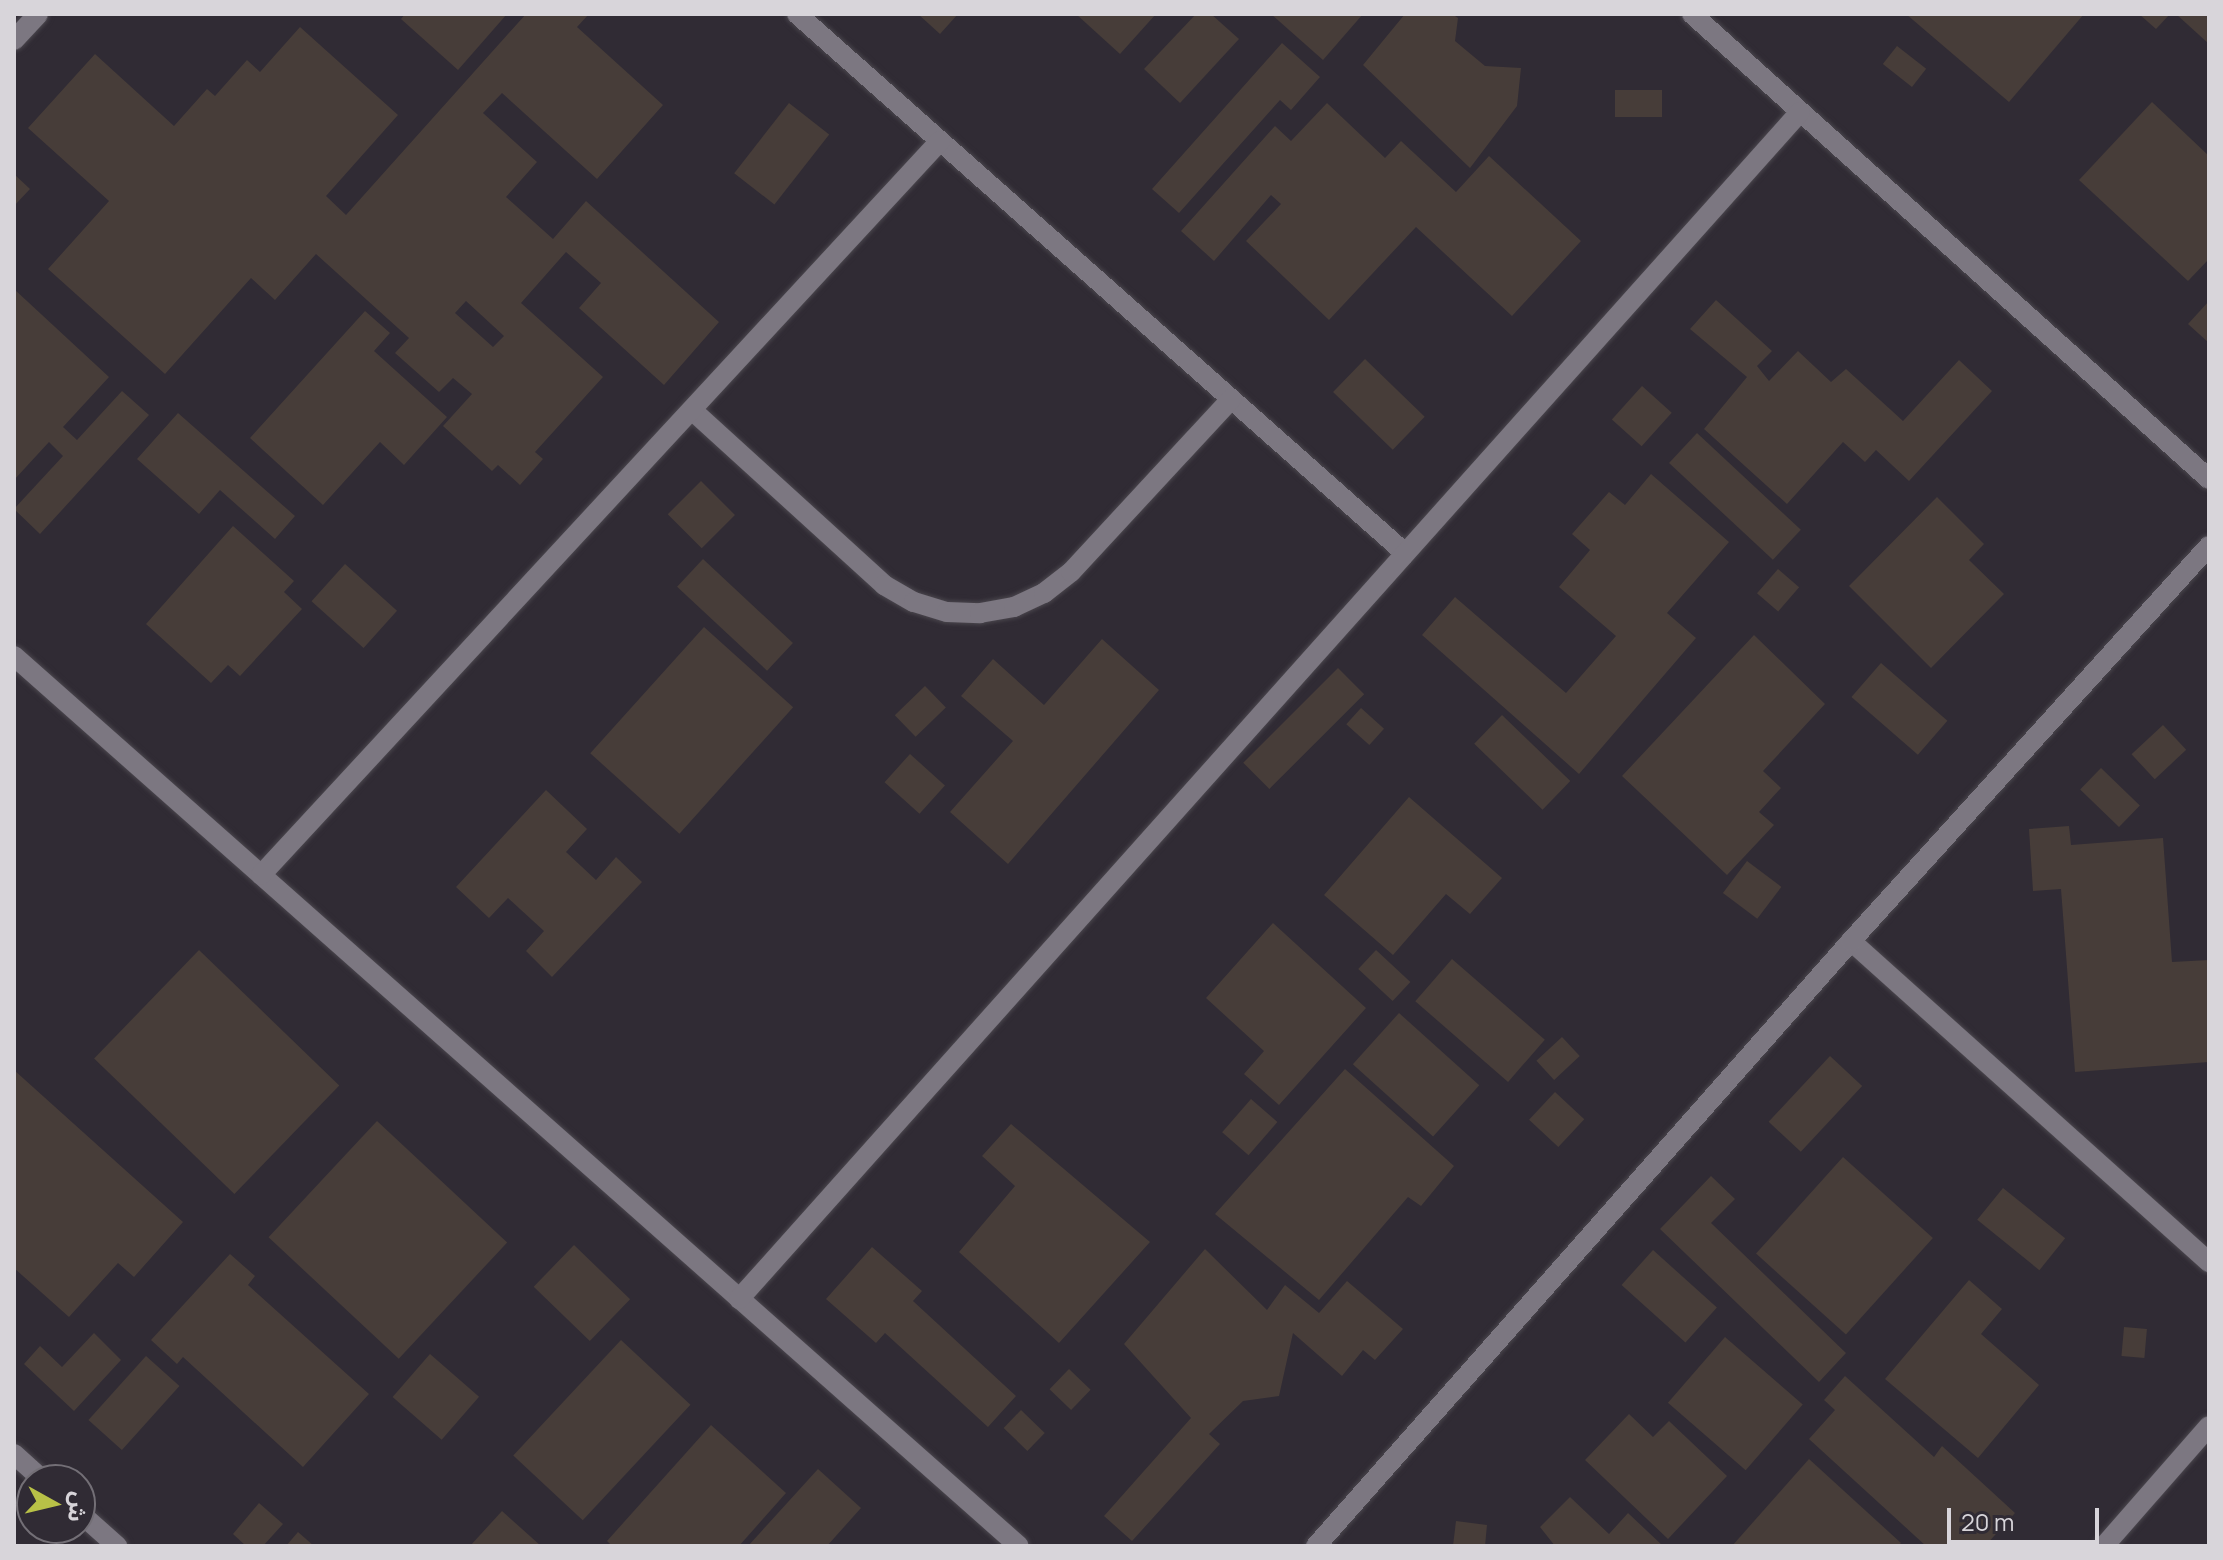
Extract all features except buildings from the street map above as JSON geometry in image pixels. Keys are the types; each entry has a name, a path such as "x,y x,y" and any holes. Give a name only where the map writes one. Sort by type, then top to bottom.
{"street":[{"path":"14,40 38,14"},
{"path":"797,14 1405,553"},
{"path":"1692,14 2209,479"},
{"path":"739,1299 1800,112"},
{"path":"261,875 940,141"},
{"path":"692,410 884,585 914,602 947,612 980,613 1014,607 1044,593 1071,572 1231,399"},
{"path":"1316,1546 1851,941 2209,546"},
{"path":"14,656 1019,1546"},
{"path":"1851,941 2209,1262"},
{"path":"2104,1546 2209,1426"},
{"path":"96,1527 117,1546"}]}
